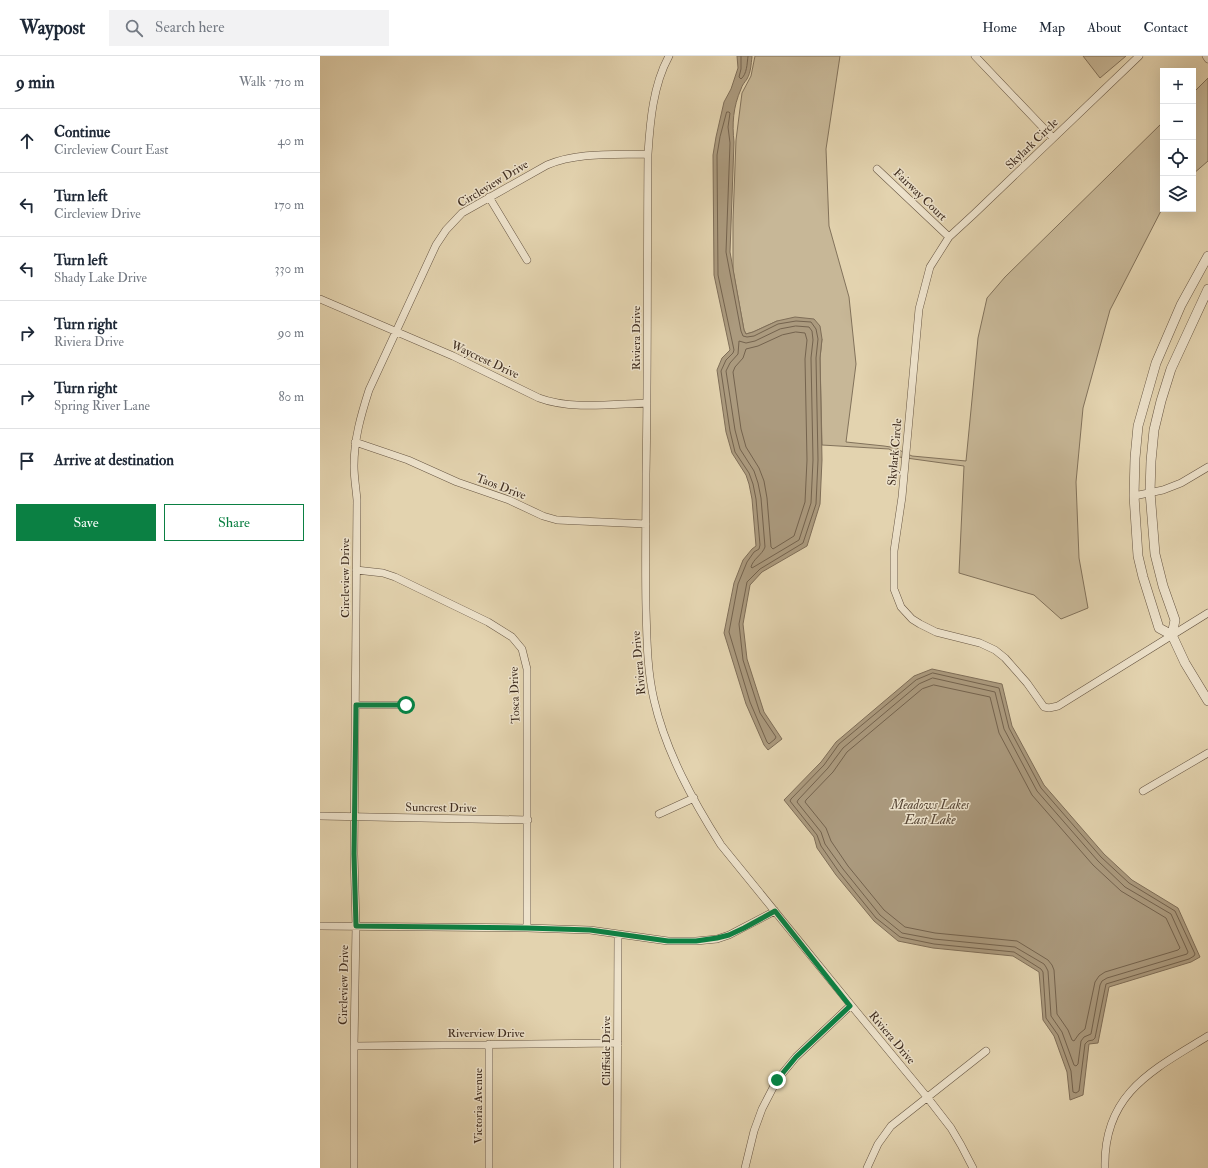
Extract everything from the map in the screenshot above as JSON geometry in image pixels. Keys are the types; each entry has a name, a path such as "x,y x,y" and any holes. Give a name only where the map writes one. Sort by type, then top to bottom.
{"street":[{"name":"Riviera Drive","path":"669,56 664,64 655,97 650,126 648,154 648,403 646,524 647,646 649,676 659,719 676,762 707,823 721,845 850,1006 927,1097 951,1128 973,1168"},
{"path":"975,56 1053,138"},
{"name":"Skylark Circle","path":"1139,56 949,237 930,267 919,309 902,497 894,551 894,589 901,607 912,619 920,624 936,632 980,643 995,650 1016,670 1044,707 1049,708 1058,706 1172,635"},
{"name":"Circleview Drive","path":"354,1168 356,926 354,817 357,500 354,466 355,442 361,415 369,390 436,245 446,230 462,213 547,165 559,160 579,157 648,154"},
{"name":"Fairway Court","path":"877,169 949,237"},
{"path":"489,197 527,260"},
{"path":"1172,635 1159,628 1138,556 1134,496 1138,426 1156,363 1181,306 1208,256"},
{"path":"1208,289 1172,369 1161,401 1154,430 1150,492 1155,554 1163,586 1175,620 1172,635 1185,663 1208,700"},
{"name":"Waycrest Drive","path":"320,299 454,356 548,401 574,405 648,403"},
{"name":"Taos Drive","path":"355,442 408,460 457,482 509,500 543,516 557,520 646,524"},
{"path":"1134,496 1163,490 1181,483 1208,466"},
{"name":"Tosca Drive","path":"356,570 383,573 402,581 488,622 512,638 522,649 527,669 527,928"},
{"path":"1172,635 1208,614"},
{"path":"356,705 406,705"},
{"path":"1142,791 1208,752"},
{"path":"659,814 694,798"},
{"name":"Suncrest Drive","path":"320,816 528,820"},
{"path":"320,926 590,930 668,941 696,941 729,935 775,911"},
{"name":"Cliffside Drive","path":"617,1168 618,934"},
{"path":"745,1168 754,1131 762,1110 777,1080 796,1057 850,1006"},
{"path":"1105,1168 1108,1137 1113,1118 1125,1097 1145,1076 1208,1036"},
{"name":"Riverview Drive","path":"354,1046 618,1043"},
{"name":"Victoria Avenue","path":"489,1044 489,1168"},
{"path":"868,1168 878,1144 890,1126 986,1051"}],"shaded area":[{"path":"755,56 840,56 826,149 829,226 849,297 856,364 846,442 897,448 912,456 966,461 978,338 987,298 1005,277 1160,125 1160,212 1110,310 1083,408 1076,482 1079,558 1088,608 1061,619 1034,595 959,573 964,466 899,457 889,449 822,445 820,358 822,339 777,321 746,334 733,270 733,220 736,140 742,93 751,76"},
{"path":"1083,56 1126,56 1100,78"},
{"path":"1208,78 1208,161 1196,171 1196,104 1196,90"}],"water":[{"path":"737,56 752,56 749,74 742,86 736,102 733,122 734,142 730,252 744,330 746,334 777,321 795,317 814,319 820,326 822,339 820,358 822,460 820,504 807,546 762,572 750,585 743,624 747,659 764,712 782,739 768,750 764,745 746,704 724,633 734,583 743,560 756,546 752,499 749,484 746,475 732,453 726,432 717,370 722,358 730,350 714,275 713,155 724,102 731,89 738,68"},
{"name":"Meadows Lakes East Lake","path":"932,669 1002,684 1012,726 1044,785 1104,854 1132,880 1178,908 1200,957 1191,962 1109,987 1098,1043 1089,1044 1083,1095 1070,1100 1067,1072 1054,1036 1043,1020 1039,972 1013,956 933,948 898,941 874,921 836,875 817,848 814,837 784,800 821,762 836,742 914,676"}],"route":[{"path":"406,705 356,705 354,854 356,926 590,930 668,941 696,941 729,935 775,911 850,1006 796,1057 777,1080"}]}
